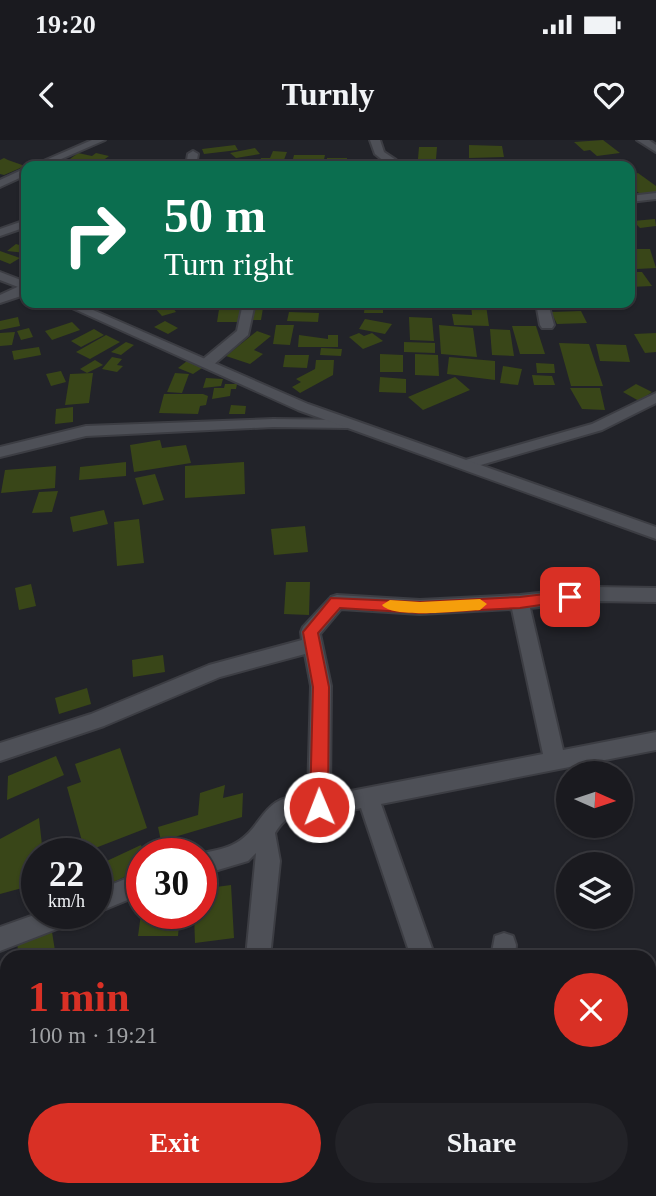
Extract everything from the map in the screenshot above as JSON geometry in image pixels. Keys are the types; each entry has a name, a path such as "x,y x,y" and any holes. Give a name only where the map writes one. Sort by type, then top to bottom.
{"street":[{"path":"49,161 100,140"},
{"path":"375,140 380,154 390,161"},
{"path":"642,140 656,149"},
{"path":"192,161 193,154"},
{"path":"0,184 21,174"},
{"path":"635,198 656,196"},
{"path":"0,233 21,225"},
{"path":"0,276 21,284"},
{"path":"0,299 21,288"},
{"path":"79,308 347,424 467,464 656,533"},
{"path":"207,363 243,332 248,308"},
{"path":"543,308 547,325"},
{"path":"467,464 597,427 656,397"},
{"path":"0,452 86,431 273,423 347,424"},
{"path":"319,807 321,687 310,632 337,602 420,607 520,603 595,594 656,595"},
{"path":"520,603 555,760"},
{"path":"0,752 97,720 216,670 313,645"},
{"path":"217,860 240,854 264,831 275,814 294,805 319,807 656,741"},
{"path":"368,798 421,950"},
{"path":"259,950 269,861 264,831"},
{"path":"0,939 27,929"}],"building":[{"path":"603,140 620,153 597,156 590,150 584,151 574,142"},
{"path":"235,145 238,150 204,154 202,149"},
{"path":"469,145 502,146 504,157 469,158"},
{"path":"419,147 437,147 436,159 418,159"},
{"path":"255,148 260,154 236,158 230,153"},
{"path":"273,151 287,152 284,161 260,161 261,158 270,158"},
{"path":"78,153 109,156 102,161 70,159"},
{"path":"294,155 325,155 324,161 292,161"},
{"path":"4,158 21,164 21,168 4,175 0,174 0,160"},
{"path":"327,158 347,158 347,161 327,161"},
{"path":"638,173 656,186 656,193 642,195 635,190 635,174"},
{"path":"655,219 656,226 640,228 635,221"},
{"path":"16,244 21,246 21,252 7,251"},
{"path":"635,249 650,249 656,268 637,269"},
{"path":"0,251 20,258 10,264 0,260"},
{"path":"635,272 642,272 652,286 635,287"},
{"path":"155,308 173,308 176,312 162,316"},
{"path":"219,308 241,308 239,322 217,322"},
{"path":"255,308 263,308 261,320 252,320"},
{"path":"364,308 383,308 383,313 364,313"},
{"path":"471,308 486,308 489,326 454,325 452,314 472,315"},
{"path":"581,311 587,323 557,324 551,312"},
{"path":"289,312 319,313 318,322 287,321"},
{"path":"18,317 20,326 0,330 0,321"},
{"path":"409,317 432,318 434,341 410,340"},
{"path":"365,319 392,324 385,334 359,329"},
{"path":"165,321 178,328 168,334 154,327"},
{"path":"72,322 80,330 52,340 45,331"},
{"path":"276,325 294,325 290,345 273,344"},
{"path":"439,325 473,328 477,357 441,354"},
{"path":"512,326 536,326 545,354 520,354"},
{"path":"29,328 33,337 21,340 17,331"},
{"path":"94,329 104,335 81,347 71,341"},
{"path":"490,329 510,330 514,356 492,355"},
{"path":"257,331 271,336 254,350 263,354 250,364 226,356"},
{"path":"15,332 12,345 0,346 0,333"},
{"path":"359,333 364,336 372,333 383,341 363,349 349,337"},
{"path":"656,333 656,352 645,353 634,334"},
{"path":"106,335 120,342 90,359 76,352"},
{"path":"299,335 328,339 328,335 338,335 338,347 298,347"},
{"path":"126,342 134,345 121,355 111,352"},
{"path":"404,342 435,343 435,353 404,352"},
{"path":"559,343 589,344 603,386 571,386"},
{"path":"596,344 626,345 630,362 600,361"},
{"path":"39,347 41,355 14,360 12,351"},
{"path":"321,348 342,349 341,356 320,355"},
{"path":"380,354 403,355 403,372 380,372"},
{"path":"415,354 438,355 439,376 415,375"},
{"path":"285,355 309,355 307,368 283,367"},
{"path":"112,357 122,359 117,365 123,366 117,372 102,369"},
{"path":"449,357 495,361 495,380 447,374"},
{"path":"95,360 103,365 87,373 80,369"},
{"path":"316,360 334,360 333,375 300,393 292,387 301,382 296,379 315,369"},
{"path":"187,361 202,368 193,374 178,368"},
{"path":"536,363 554,364 555,373 537,373"},
{"path":"503,366 522,369 518,385 500,383"},
{"path":"61,371 66,382 51,386 46,374"},
{"path":"93,373 89,403 65,405 70,374"},
{"path":"175,373 189,374 182,393 167,392"},
{"path":"532,375 552,376 555,385 534,385"},
{"path":"380,377 406,379 406,393 379,392"},
{"path":"455,377 470,390 423,410 408,397"},
{"path":"206,378 223,379 221,386 203,388"},
{"path":"225,384 237,384 236,389 231,389 230,396 212,399 214,388 224,388"},
{"path":"636,384 652,392 639,401 623,392"},
{"path":"570,388 600,388 605,410 582,409"},
{"path":"164,394 208,396 206,405 200,406 198,414 159,413"},
{"path":"231,405 246,406 245,414 229,414"},
{"path":"73,407 73,422 55,424 56,409"},
{"path":"160,440 162,448 186,445 191,463 134,472 130,445"},
{"path":"126,462 126,476 79,480 80,467"},
{"path":"244,462 245,494 185,498 185,466"},
{"path":"56,466 55,488 1,493 5,470"},
{"path":"155,474 164,500 143,505 135,478"},
{"path":"58,491 52,512 32,513 39,492"},
{"path":"104,510 108,524 73,532 70,517"},
{"path":"139,519 144,563 117,566 114,522"},
{"path":"305,526 308,552 274,555 271,529"},
{"path":"286,582 310,582 309,615 284,614"},
{"path":"31,584 36,606 19,610 15,588"},
{"path":"163,655 165,672 133,677 132,660"},
{"path":"87,688 91,704 59,714 55,698"},
{"path":"120,748 147,828 112,842 112,838 81,838 67,787 81,782 75,764"},
{"path":"56,756 64,775 7,800 8,776"},
{"path":"225,785 223,798 243,793 242,817 171,838 160,838 158,827 198,815 200,793"},
{"path":"39,818 41,838 21,838 21,888 0,894 0,839"},
{"path":"126,852 126,876 112,883 112,859"},
{"path":"231,885 234,938 195,943 195,929 217,929 217,887"},
{"path":"139,929 179,929 178,936 138,936"},
{"path":"52,932 55,950 18,950 17,943"}],"slow traffic":[{"path":"390,605 420,607 480,604"}],"route":[{"path":"319,807 321,687 310,632 337,602 420,607 520,603 570,597"}]}
